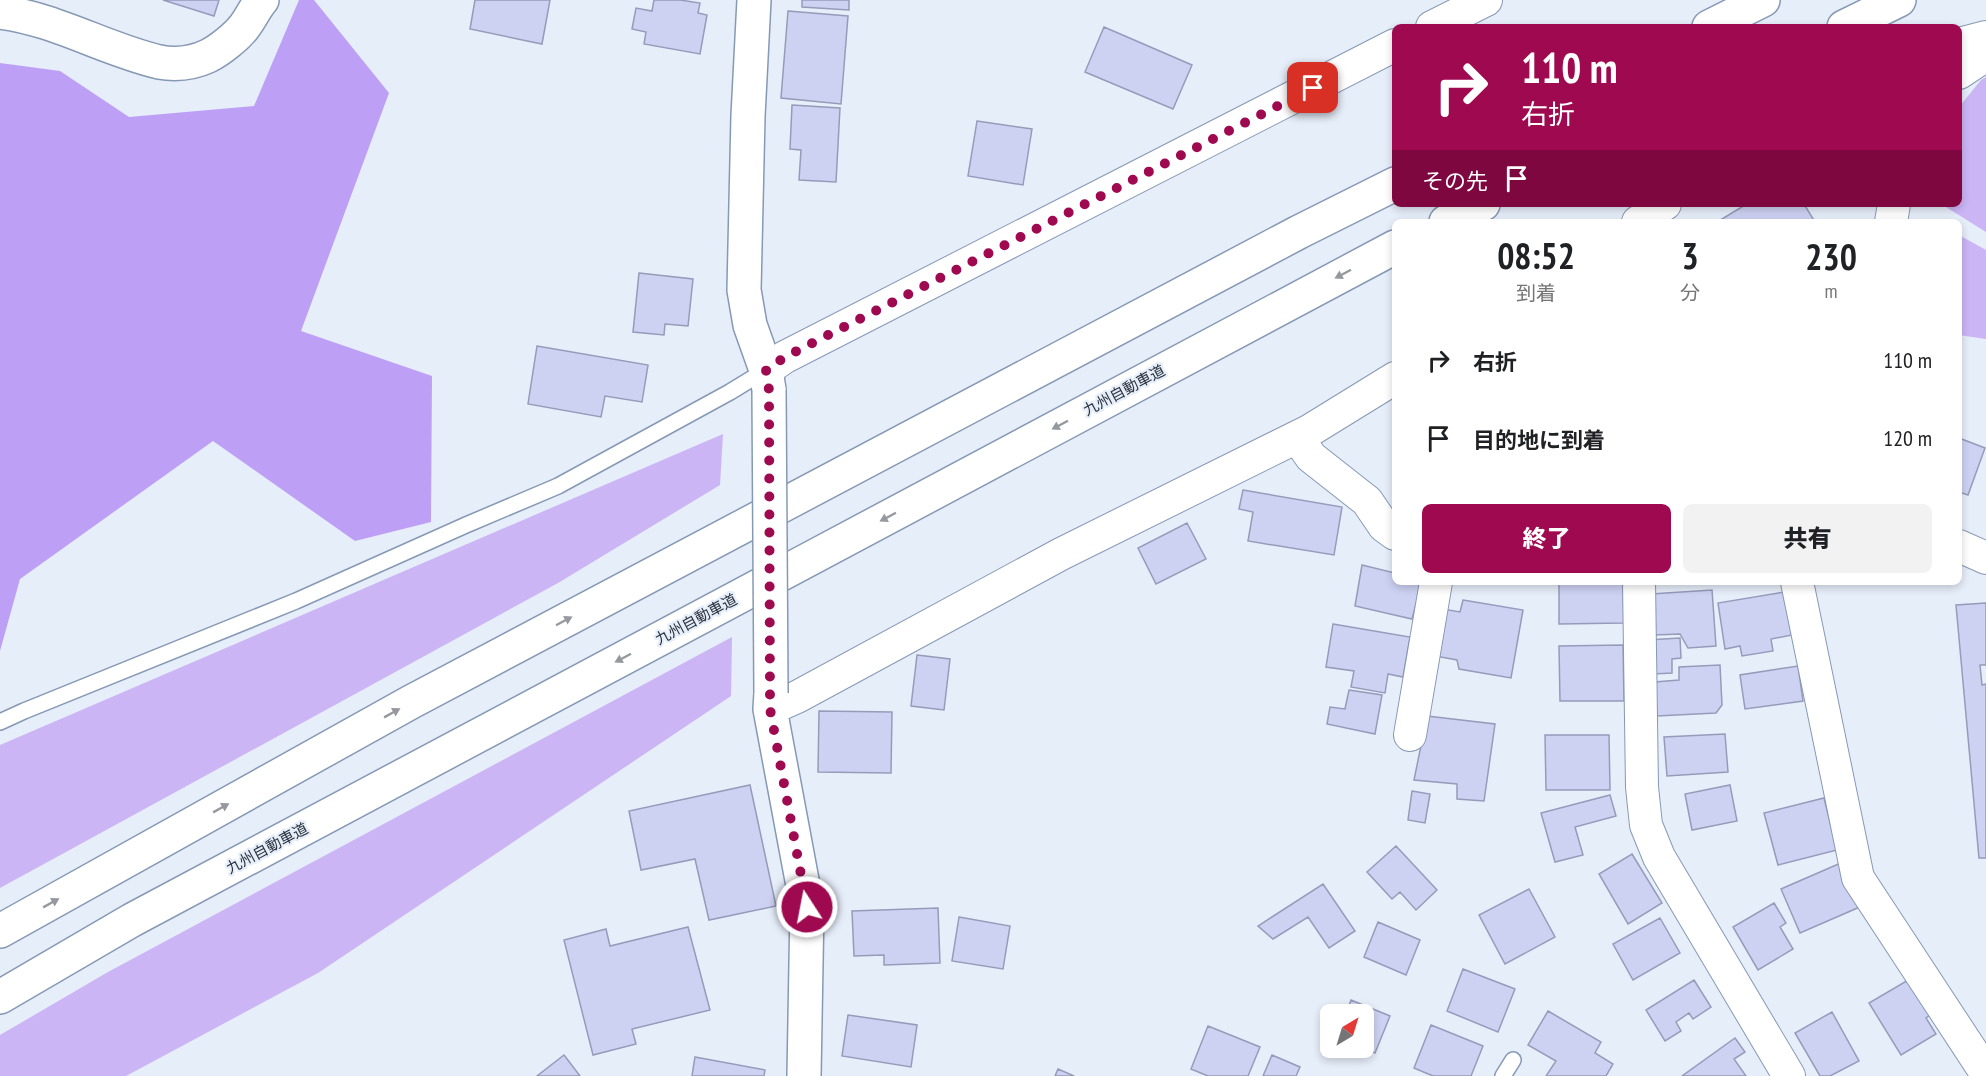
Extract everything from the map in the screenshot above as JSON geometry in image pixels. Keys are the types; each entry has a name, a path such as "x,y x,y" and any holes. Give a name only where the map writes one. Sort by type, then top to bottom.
{"main road":[{"path":"0,12 18,14 53,24 160,62 188,63 209,56 225,43 243,27 262,0"},
{"path":"754,0 748,116 744,290 750,326 767,380 771,701 807,907 804,1076"},
{"path":"1715,24 1764,0"},
{"path":"1850,24 1899,0"},
{"path":"0,931 411,702 1299,232 1392,186"},
{"path":"1452,219 1477,207"},
{"name":"九州自動車道","path":"0,998 142,915 1392,249"}],"street":[{"path":"1438,24 1486,0"},
{"path":"1962,43 1986,37"},
{"path":"767,380 785,357 1392,47"},
{"path":"1962,71 1986,55"},
{"path":"1642,219 1660,207"},
{"path":"771,701 797,697 1061,554 1297,437 1392,380"},
{"path":"1297,437 1311,457 1367,501 1384,526 1392,532"},
{"path":"1962,547 1986,558"},
{"path":"1410,735 1435,585"},
{"path":"1639,585 1642,787 1646,825 1659,857 1789,1076"},
{"path":"1798,585 1858,878 1986,1073"}],"lane":[{"path":"0,722 296,602 558,486 730,392 767,380"},
{"path":"1503,1076 1513,1060"}],"shaded area":[{"path":"299,0 314,0 389,93 301,331 432,376 431,522 355,541 213,441 20,579 0,651 0,63 60,71 129,117 254,106"},
{"path":"1986,77 1986,232 1946,207 1962,207 1962,103"},
{"path":"1962,237 1986,250 1986,339 1962,335"},
{"path":"723,434 720,485 558,583 0,888 0,745"},
{"path":"732,637 731,696 318,973 126,1076 0,1076 0,1035 108,972"}],"building":[{"path":"163,0 219,0 214,16"},
{"path":"475,0 550,0 542,44 470,29"},
{"path":"654,0 700,3 698,13 707,15 700,54 644,44 646,32 632,29 636,8 652,11"},
{"path":"802,0 849,0 849,10 802,7"},
{"path":"788,11 848,16 841,104 781,98"},
{"path":"1104,27 1192,65 1173,109 1085,72"},
{"path":"792,105 840,108 836,182 799,180 801,150 790,149"},
{"path":"977,121 1032,129 1023,185 968,176"},
{"path":"1742,207 1806,207 1813,219 1722,219"},
{"path":"639,273 693,279 688,326 665,324 664,335 633,332"},
{"path":"537,346 648,365 642,402 605,396 601,417 528,404"},
{"path":"1962,439 1985,448 1968,495 1962,493"},
{"path":"1243,490 1342,507 1334,555 1248,541 1253,512 1239,509"},
{"path":"1187,523 1206,559 1156,584 1138,548"},
{"path":"1362,565 1392,572 1392,585 1421,585 1412,619 1355,606"},
{"path":"1559,585 1623,585 1624,623 1559,624"},
{"path":"1712,590 1716,646 1688,648 1680,634 1654,635 1651,594"},
{"path":"1784,592 1792,635 1771,639 1773,651 1742,656 1740,646 1725,649 1718,603"},
{"path":"1463,600 1523,610 1511,678 1459,669 1457,660 1435,656 1443,609 1460,612"},
{"path":"1986,603 1986,665 1980,665 1982,685 1986,684 1986,858 1979,858 1956,605"},
{"path":"1333,624 1410,637 1403,677 1388,674 1385,693 1351,687 1354,671 1326,667"},
{"path":"1680,638 1681,658 1672,659 1672,673 1652,674 1647,640"},
{"path":"1623,645 1624,701 1560,701 1559,646"},
{"path":"917,655 950,659 944,710 911,706"},
{"path":"1720,665 1722,705 1716,713 1657,716 1655,682 1679,680 1679,667"},
{"path":"1798,666 1803,701 1745,709 1740,675"},
{"path":"1349,690 1382,695 1375,734 1327,724 1330,707 1345,709"},
{"path":"819,711 892,712 891,773 818,772"},
{"path":"1427,716 1495,724 1484,801 1457,799 1457,784 1414,780"},
{"path":"1725,734 1728,772 1667,776 1664,737"},
{"path":"1545,735 1609,735 1610,790 1546,790"},
{"path":"750,785 776,906 709,920 695,859 641,870 629,811"},
{"path":"1730,785 1737,821 1692,830 1685,794"},
{"path":"1412,791 1430,794 1425,823 1408,820"},
{"path":"1610,795 1616,816 1575,827 1583,855 1555,862 1541,813"},
{"path":"1824,798 1837,850 1778,865 1764,813"},
{"path":"1396,846 1437,890 1416,910 1400,892 1392,899 1367,872"},
{"path":"1632,854 1662,903 1628,924 1599,874"},
{"path":"1843,862 1862,906 1800,933 1781,889"},
{"path":"1323,884 1355,931 1329,948 1308,917 1273,939 1258,926"},
{"path":"1529,889 1555,937 1505,964 1479,915"},
{"path":"1774,903 1786,923 1780,927 1793,949 1758,970 1733,927"},
{"path":"938,908 940,963 884,965 884,955 854,956 852,911"},
{"path":"959,917 1010,926 1003,969 952,961"},
{"path":"1660,918 1680,953 1633,980 1613,944"},
{"path":"1378,922 1420,940 1406,975 1364,957"},
{"path":"688,927 710,1010 632,1029 636,1044 593,1055 564,940 606,929 610,946"},
{"path":"1463,969 1515,989 1498,1032 1447,1011"},
{"path":"1915,976 1936,1011 1926,1018 1936,1034 1901,1055 1869,1003"},
{"path":"1694,980 1711,1007 1693,1019 1689,1013 1676,1022 1681,1031 1665,1041 1646,1010"},
{"path":"1374,1009 1390,1016 1374,1053"},
{"path":"1548,1011 1601,1042 1595,1053 1613,1064 1606,1076 1546,1076 1556,1061 1528,1045"},
{"path":"1832,1012 1859,1061 1830,1076 1820,1076 1795,1033"},
{"path":"848,1015 917,1025 911,1067 842,1056"},
{"path":"1431,1025 1483,1046 1471,1076 1433,1076 1414,1068"},
{"path":"1208,1026 1260,1047 1248,1076 1208,1076 1191,1069"},
{"path":"1735,1038 1745,1052 1734,1059 1746,1076 1682,1076"},
{"path":"564,1055 580,1076 537,1076"},
{"path":"1272,1055 1300,1067 1296,1076 1263,1076"},
{"path":"695,1057 765,1070 764,1076 692,1076"},
{"path":"1058,1069 1074,1076 1055,1076"}],"route":[{"path":"807,907 770,709 769,390 766,370 785,357 1313,88"}]}
